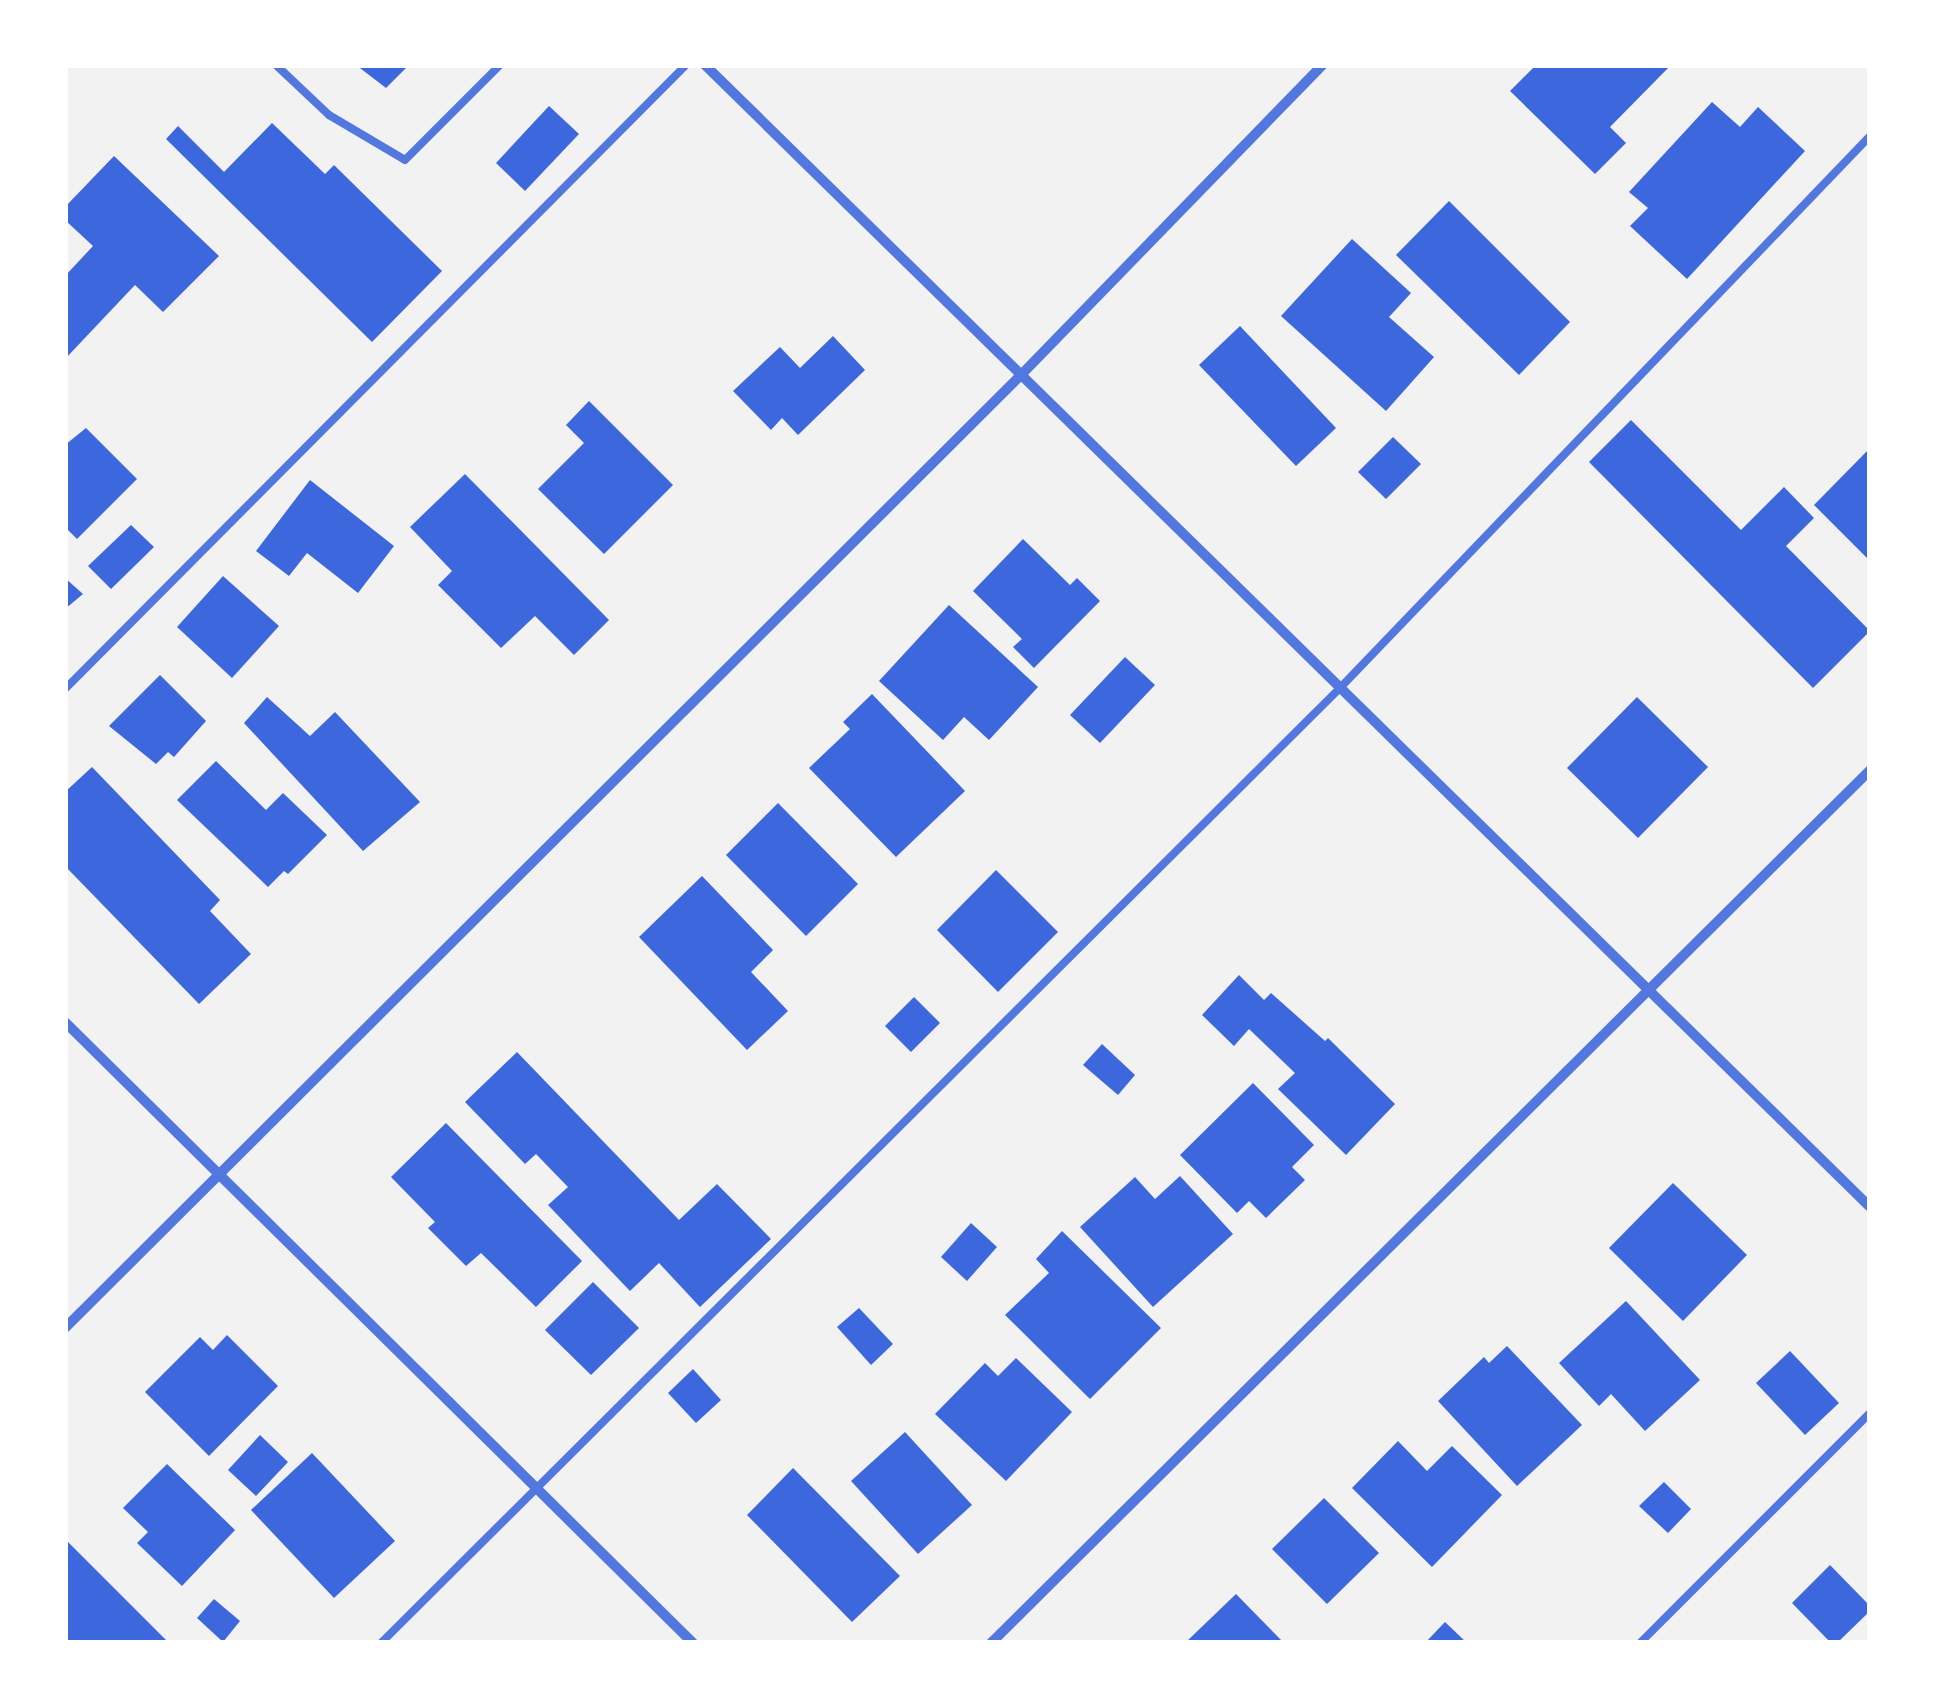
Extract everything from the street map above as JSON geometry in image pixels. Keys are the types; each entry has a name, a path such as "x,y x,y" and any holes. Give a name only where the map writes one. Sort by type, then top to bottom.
{"street":[{"path":"705,65 1870,1207"},
{"path":"65,1328 1019,377 1322,65"},
{"path":"991,1643 1870,770"},
{"path":"65,1022 693,1643"}],"lane":[{"path":"276,65 329,115 405,160 500,65"},
{"path":"65,690 686,65"},
{"path":"381,1643 1339,689 1870,136"},
{"path":"1640,1643 1870,1413"}],"building":[{"path":"356,65 409,65 386,88"},
{"path":"1536,65 1671,65 1610,127 1626,143 1595,174 1510,91"},
{"path":"1712,102 1740,127 1758,107 1805,151 1687,279 1630,226 1648,208 1629,192"},
{"path":"549,106 579,134 525,191 496,163"},
{"path":"272,123 325,174 334,165 442,271 372,342 166,139 178,126 224,172"},
{"path":"114,156 219,256 163,312 135,285 65,359 65,276 93,246 65,220 65,207"},
{"path":"1449,201 1570,322 1519,375 1396,255"},
{"path":"1352,239 1411,293 1389,317 1434,357 1386,411 1281,316"},
{"path":"1240,326 1336,428 1296,466 1199,365"},
{"path":"833,336 865,370 798,435 782,418 771,430 733,391 780,347 800,368"},
{"path":"589,401 673,485 604,554 538,489 584,443 566,425"},
{"path":"1631,420 1741,530 1784,487 1814,518 1786,546 1870,631 1813,688 1589,462"},
{"path":"86,428 137,479 77,539 65,527 65,445"},
{"path":"1393,437 1421,464 1386,499 1358,472"},
{"path":"1870,448 1870,561 1814,505"},
{"path":"465,474 609,620 574,655 535,616 501,648 438,585 452,571 410,527"},
{"path":"310,480 394,546 358,593 307,553 289,576 256,551"},
{"path":"131,525 154,547 111,589 88,566"},
{"path":"1023,539 1070,585 1077,578 1100,601 1034,668 1013,647 1022,639 973,591"},
{"path":"223,576 279,626 232,678 177,627"},
{"path":"65,578 83,594 65,609"},
{"path":"949,605 1038,687 989,740 964,717 943,740 879,681"},
{"path":"1125,657 1155,685 1100,743 1070,715"},
{"path":"160,675 206,721 174,757 168,752 156,764 109,726"},
{"path":"872,694 965,791 896,857 809,768 850,729 843,722"},
{"path":"267,697 310,736 335,712 420,802 363,851 244,723"},
{"path":"1637,697 1708,767 1638,838 1567,768"},
{"path":"216,761 266,810 283,793 327,835 288,874 284,871 268,887 177,800"},
{"path":"92,767 220,900 210,911 251,954 199,1004 65,866 65,792"},
{"path":"778,803 858,884 806,936 726,855"},
{"path":"996,870 1058,932 998,992 937,930"},
{"path":"702,876 773,950 751,972 788,1011 747,1050 639,937"},
{"path":"1239,975 1264,1000 1271,993 1325,1041 1328,1038 1395,1104 1346,1155 1278,1089 1295,1073 1249,1029 1234,1046 1202,1015"},
{"path":"914,997 940,1023 911,1052 885,1026"},
{"path":"1102,1044 1135,1075 1118,1095 1083,1065"},
{"path":"517,1052 679,1220 717,1184 771,1239 700,1307 659,1263 630,1291 548,1205 568,1187 536,1154 525,1164 465,1102"},
{"path":"1253,1083 1314,1145 1292,1167 1305,1180 1266,1218 1249,1201 1237,1213 1180,1155"},
{"path":"446,1123 582,1261 536,1307 481,1253 466,1266 428,1228 435,1222 391,1177"},
{"path":"1180,1176 1233,1234 1153,1307 1080,1227 1135,1177 1155,1199"},
{"path":"1673,1183 1747,1255 1683,1321 1609,1248"},
{"path":"971,1223 997,1247 967,1281 941,1257"},
{"path":"1062,1231 1161,1328 1090,1399 1005,1315 1049,1273 1036,1259"},
{"path":"593,1282 639,1328 591,1375 545,1330"},
{"path":"1626,1301 1700,1380 1645,1431 1611,1394 1599,1406 1559,1363"},
{"path":"859,1308 893,1344 871,1365 837,1327"},
{"path":"227,1335 278,1386 209,1456 145,1392 200,1337 213,1350"},
{"path":"1507,1346 1582,1425 1517,1486 1438,1401 1484,1357 1489,1363"},
{"path":"1790,1351 1839,1403 1805,1435 1756,1383"},
{"path":"1016,1358 1072,1412 1006,1481 935,1414 985,1363 998,1376"},
{"path":"693,1369 721,1400 696,1423 668,1393"},
{"path":"905,1432 972,1505 918,1554 851,1481"},
{"path":"260,1435 288,1462 256,1496 228,1470"},
{"path":"1398,1441 1427,1471 1452,1446 1502,1495 1432,1567 1352,1488"},
{"path":"312,1453 395,1541 334,1598 251,1510"},
{"path":"167,1464 235,1530 182,1586 137,1543 148,1532 123,1508"},
{"path":"793,1468 900,1576 852,1622 747,1515"},
{"path":"1664,1482 1691,1509 1668,1533 1639,1506"},
{"path":"1324,1498 1379,1553 1327,1604 1272,1549"},
{"path":"65,1539 169,1643 65,1643"},
{"path":"1830,1565 1870,1606 1870,1611 1837,1643 1831,1643 1792,1603"},
{"path":"1236,1594 1284,1643 1185,1643"},
{"path":"214,1599 240,1621 223,1642 197,1618"},
{"path":"1445,1622 1467,1643 1425,1643"}]}
